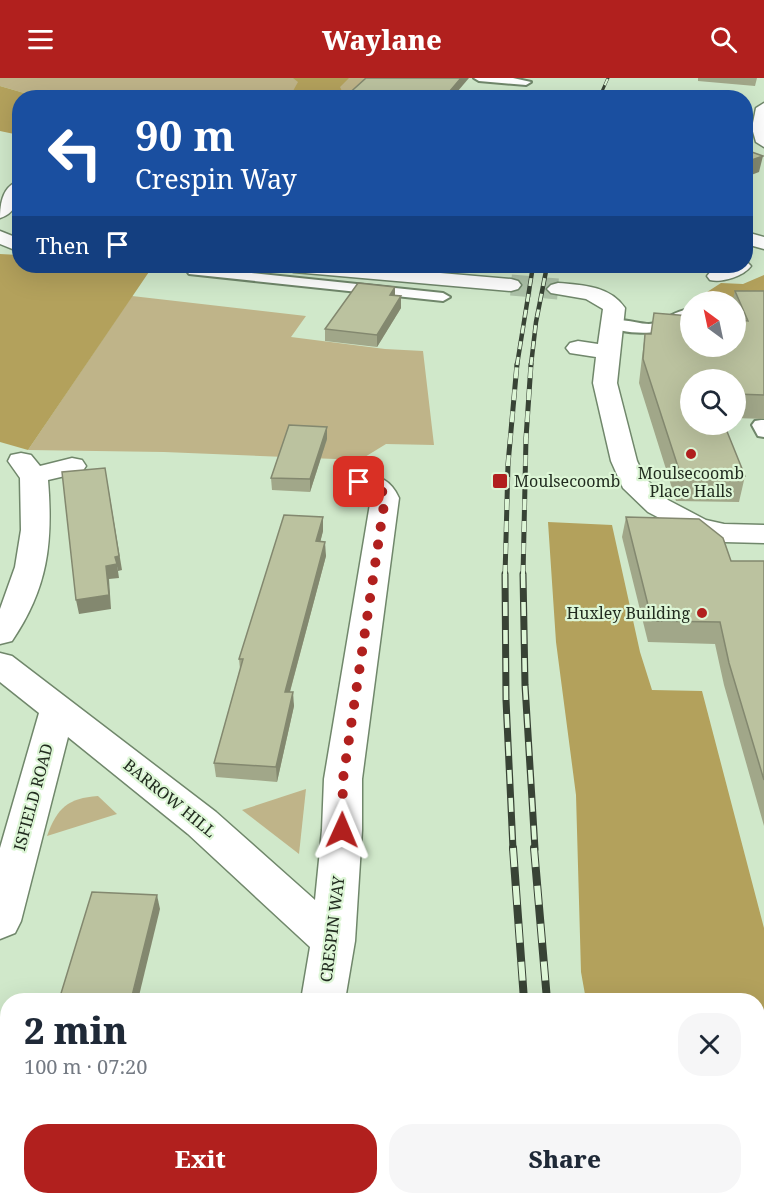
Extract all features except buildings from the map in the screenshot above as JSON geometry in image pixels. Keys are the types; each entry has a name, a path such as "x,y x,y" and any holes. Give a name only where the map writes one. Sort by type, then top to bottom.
{"street":[{"path":"764,108 760,128 764,142"},
{"path":"0,212 12,196"},
{"path":"374,273 511,285"},
{"path":"717,276 724,273"},
{"path":"558,289 586,292 604,298 615,309 606,388 624,461 633,482 643,494 663,509 705,529 724,533 764,534"},
{"path":"578,348 610,352"},
{"path":"0,634 16,608 27,582 32,561 36,506 27,468 72,466"},
{"name":"CRESPIN WAY","path":"324,993 333,941 342,830 343,779 385,498 381,489 370,483 359,482"},
{"name":"BARROW HILL","path":"0,664 202,823 333,941"},
{"name":"ISFIELD ROAD","path":"0,921 58,708"}],"lane":[{"path":"479,78 525,83"},
{"path":"213,273 443,297"},
{"path":"614,324 656,328 665,325 672,317 680,315"}],"shaded area":[{"path":"0,78 368,78 355,90 14,90 0,86"},
{"path":"293,78 349,78 340,87 342,90 294,90 298,82"},
{"path":"0,86 14,90 12,90 12,134 0,131"},
{"path":"0,254 12,255 12,273 148,273 28,450 0,442"},
{"path":"764,275 764,300 746,300 746,291 709,291 721,283 743,284"},
{"path":"132,296 306,316 291,337 385,349 423,351 434,445 386,444 360,460 164,452 28,450"},
{"path":"548,522 612,525 640,652 652,690 702,691 764,928 764,993 585,993 581,972 576,795 556,642"},
{"path":"306,789 299,854 242,810"},
{"path":"98,796 117,814 47,836 55,818 65,806 79,799"}],"tunnel":[{"path":"511,285 558,289"}],"railway":[{"path":"603,90 608,78"},
{"path":"517,365 532,273"},
{"path":"531,365 536,322 546,273"},
{"path":"505,576 508,464 517,364"},
{"path":"523,575 526,438 531,364"},
{"path":"523,575 525,685 535,849"},
{"path":"505,576 506,700 513,849"},
{"path":"513,848 523,993"},
{"path":"534,848 546,993"}],"place":[{"name":"Moulsecoomb Place Halls","path":"691,454"},
{"name":"Moulsecoomb","path":"500,481"},
{"name":"Huxley Building","path":"702,613"}],"route":[{"path":"342,830 343,779 385,498 381,489 370,483 359,482"}]}
